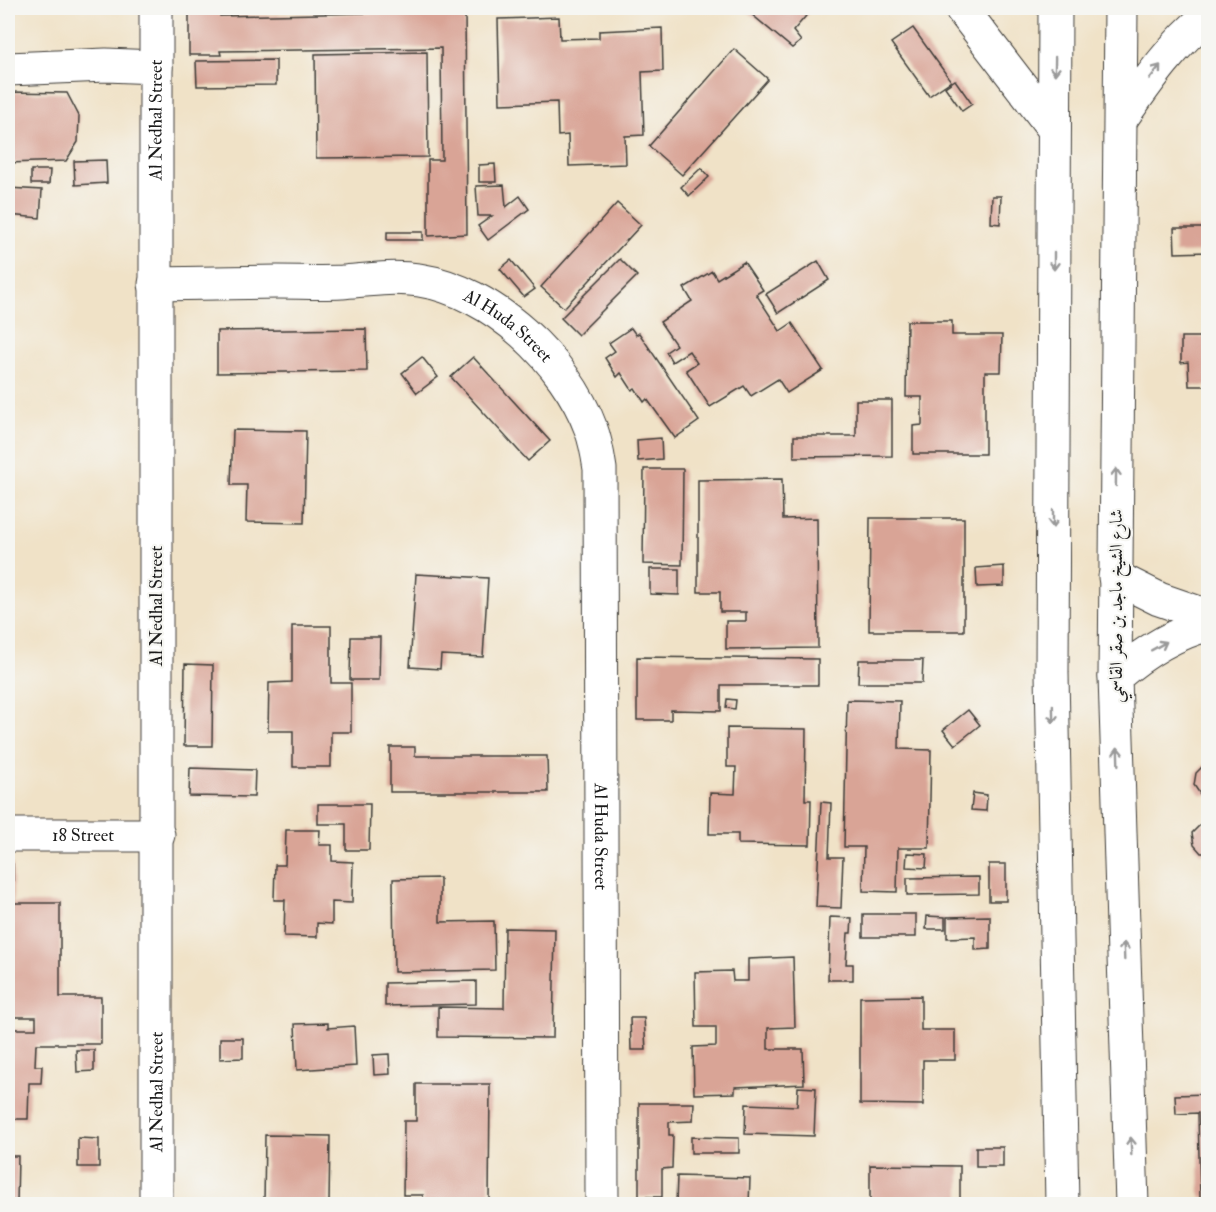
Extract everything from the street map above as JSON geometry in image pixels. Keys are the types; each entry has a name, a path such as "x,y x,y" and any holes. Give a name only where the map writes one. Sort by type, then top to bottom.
{"street":[{"name":"Al Nedhal Street","path":"156,8 158,835 156,1204"},
{"path":"961,8 1054,129"},
{"path":"1055,8 1052,673 1062,1204"},
{"name":"شارع الشيخ ماجد بن صقر القاسمي","path":"1121,8 1115,677 1136,1200"},
{"path":"1121,119 1156,69 1198,24 1209,16"},
{"path":"8,69 106,65 156,67"},
{"name":"Al Huda Street","path":"155,284 343,282 383,277 422,280 463,294 509,321 543,354 575,395 592,431 600,469 602,1204"},
{"path":"1115,577 1159,599 1209,616"},
{"path":"1115,677 1156,646 1209,625"},
{"name":"18 Street","path":"8,835 158,835"}],"building":[{"path":"744,8 812,9 793,31 801,41 792,48"},
{"path":"465,11 467,234 428,236 428,160 442,160 441,48 220,51 221,55 189,55 189,12 220,12 220,16"},
{"path":"559,17 560,39 599,38 599,31 662,28 663,71 642,72 644,135 625,136 626,164 569,166 568,135 558,136 557,102 500,104 498,19"},
{"path":"913,28 951,81 929,96 891,43"},
{"path":"734,49 768,79 682,175 649,146"},
{"path":"427,52 428,157 316,158 315,54"},
{"path":"276,60 276,85 197,86 196,61"},
{"path":"955,80 972,104 962,111 945,87"},
{"path":"8,92 67,93 79,116 78,142 66,161 8,163"},
{"path":"106,160 107,183 75,185 74,161"},
{"path":"495,164 496,182 479,182 479,165"},
{"path":"701,168 709,177 689,196 681,187"},
{"path":"31,170 50,170 49,184 31,184"},
{"path":"504,185 506,207 520,196 529,209 488,240 478,226 492,216 478,216 476,186"},
{"path":"8,188 42,190 40,218 8,215"},
{"path":"992,196 1001,196 1000,224 991,223"},
{"path":"617,203 641,225 564,308 541,287"},
{"path":"1174,228 1208,228 1208,252 1175,253"},
{"path":"387,232 423,232 423,240 387,240"},
{"path":"620,259 637,276 578,335 561,318"},
{"path":"511,260 535,289 524,297 500,269"},
{"path":"818,261 829,280 778,313 766,294"},
{"path":"744,262 763,290 756,294 780,331 792,323 823,370 787,393 778,379 751,396 744,386 710,407 686,370 697,363 689,351 672,362 666,352 676,345 660,322 692,301 684,288 712,271 717,279"},
{"path":"907,321 952,321 952,335 1002,335 1001,372 985,372 985,454 913,454 913,426 922,425 922,397 906,397"},
{"path":"631,328 636,335 639,333 699,421 675,438 647,399 644,402 635,388 632,390 621,373 617,377 605,358 615,351 609,343"},
{"path":"366,329 367,371 217,373 217,331"},
{"path":"1181,337 1208,337 1208,386 1189,386 1188,362 1181,363"},
{"path":"422,357 438,377 417,393 402,373"},
{"path":"473,357 550,441 528,461 451,377"},
{"path":"856,400 892,400 892,456 794,457 794,436 856,436"},
{"path":"233,430 306,431 304,523 246,522 247,485 231,485"},
{"path":"661,438 662,459 638,461 637,440"},
{"path":"644,469 683,469 682,565 643,564"},
{"path":"782,479 783,519 817,518 818,648 726,649 726,621 746,621 746,612 720,612 720,592 698,592 698,480"},
{"path":"870,518 964,518 964,631 869,631"},
{"path":"1004,566 1004,586 977,587 976,568"},
{"path":"650,569 679,569 679,595 650,594"},
{"path":"416,574 488,578 483,657 441,655 440,669 410,667"},
{"path":"292,626 331,626 331,683 351,683 351,732 331,732 331,767 293,767 293,731 268,731 269,683 292,682"},
{"path":"351,637 380,637 379,680 350,680"},
{"path":"637,657 818,659 818,685 721,685 721,711 671,710 671,720 637,720"},
{"path":"859,660 923,660 922,683 858,683"},
{"path":"185,664 213,665 212,746 184,746"},
{"path":"727,699 736,700 735,709 726,708"},
{"path":"847,700 900,701 899,749 931,750 929,848 898,848 897,892 863,891 864,847 844,847"},
{"path":"968,710 980,725 955,745 943,730"},
{"path":"727,728 806,729 805,800 811,800 810,845 738,844 738,834 709,834 710,793 735,794 736,767 727,767"},
{"path":"390,747 415,747 415,756 547,756 548,792 390,792"},
{"path":"1204,765 1208,765 1208,795 1200,794 1194,785 1196,773"},
{"path":"190,768 255,770 254,797 189,796"},
{"path":"973,793 987,795 986,811 971,810"},
{"path":"821,802 831,803 829,857 843,857 841,908 816,907"},
{"path":"318,804 370,804 369,850 346,850 346,824 318,824"},
{"path":"1208,823 1208,853 1201,853 1194,845 1192,833 1201,824"},
{"path":"286,830 320,830 319,845 332,845 332,861 353,862 352,903 332,902 332,924 317,923 317,937 284,936 285,900 274,900 275,865 285,865"},
{"path":"907,853 927,854 926,868 906,867"},
{"path":"8,864 13,864 13,903 60,903 60,997 101,997 101,1044 36,1044 35,1066 42,1066 41,1083 29,1083 28,1119 8,1119 8,1029 36,1029 36,1017 8,1017"},
{"path":"989,864 1006,864 1006,901 989,901"},
{"path":"979,877 979,894 907,895 907,878"},
{"path":"440,878 440,922 494,921 495,970 394,972 393,879"},
{"path":"863,914 916,914 916,937 863,937"},
{"path":"927,916 945,917 945,929 926,929"},
{"path":"990,916 990,949 975,950 975,937 947,938 947,917"},
{"path":"830,917 852,918 851,933 848,933 846,964 853,964 853,980 828,980"},
{"path":"505,928 555,929 553,1038 438,1037 438,1007 504,1008"},
{"path":"793,957 795,1027 768,1028 768,1049 803,1049 804,1084 735,1087 735,1093 694,1094 693,1047 716,1046 716,1027 696,1027 695,972 732,971 733,981 748,981 748,959"},
{"path":"476,981 476,1004 385,1006 385,983"},
{"path":"921,996 921,1030 955,1030 955,1060 923,1060 923,1105 860,1104 860,997"},
{"path":"630,1018 644,1018 646,1050 631,1050"},
{"path":"328,1023 328,1028 354,1026 356,1066 297,1070 295,1024"},
{"path":"220,1038 243,1038 243,1058 220,1059"},
{"path":"76,1050 94,1050 94,1071 77,1072"},
{"path":"389,1054 390,1074 374,1075 373,1055"},
{"path":"416,1084 490,1084 489,1204 423,1204 423,1195 403,1195 404,1121 416,1121"},
{"path":"798,1087 816,1088 814,1136 745,1134 746,1104 797,1106"},
{"path":"1208,1094 1208,1198 1200,1198 1198,1113 1176,1114 1175,1095"},
{"path":"639,1103 694,1103 693,1121 669,1122 669,1135 673,1135 672,1168 662,1169 662,1197 639,1197"},
{"path":"265,1135 330,1136 329,1204 264,1204"},
{"path":"691,1137 739,1138 739,1153 691,1153"},
{"path":"78,1138 99,1139 99,1167 78,1167"},
{"path":"976,1147 1003,1147 1003,1167 976,1167"},
{"path":"8,1156 18,1156 17,1204 8,1204"},
{"path":"870,1165 960,1166 960,1204 870,1204"},
{"path":"677,1176 750,1178 749,1204 676,1204"}]}
